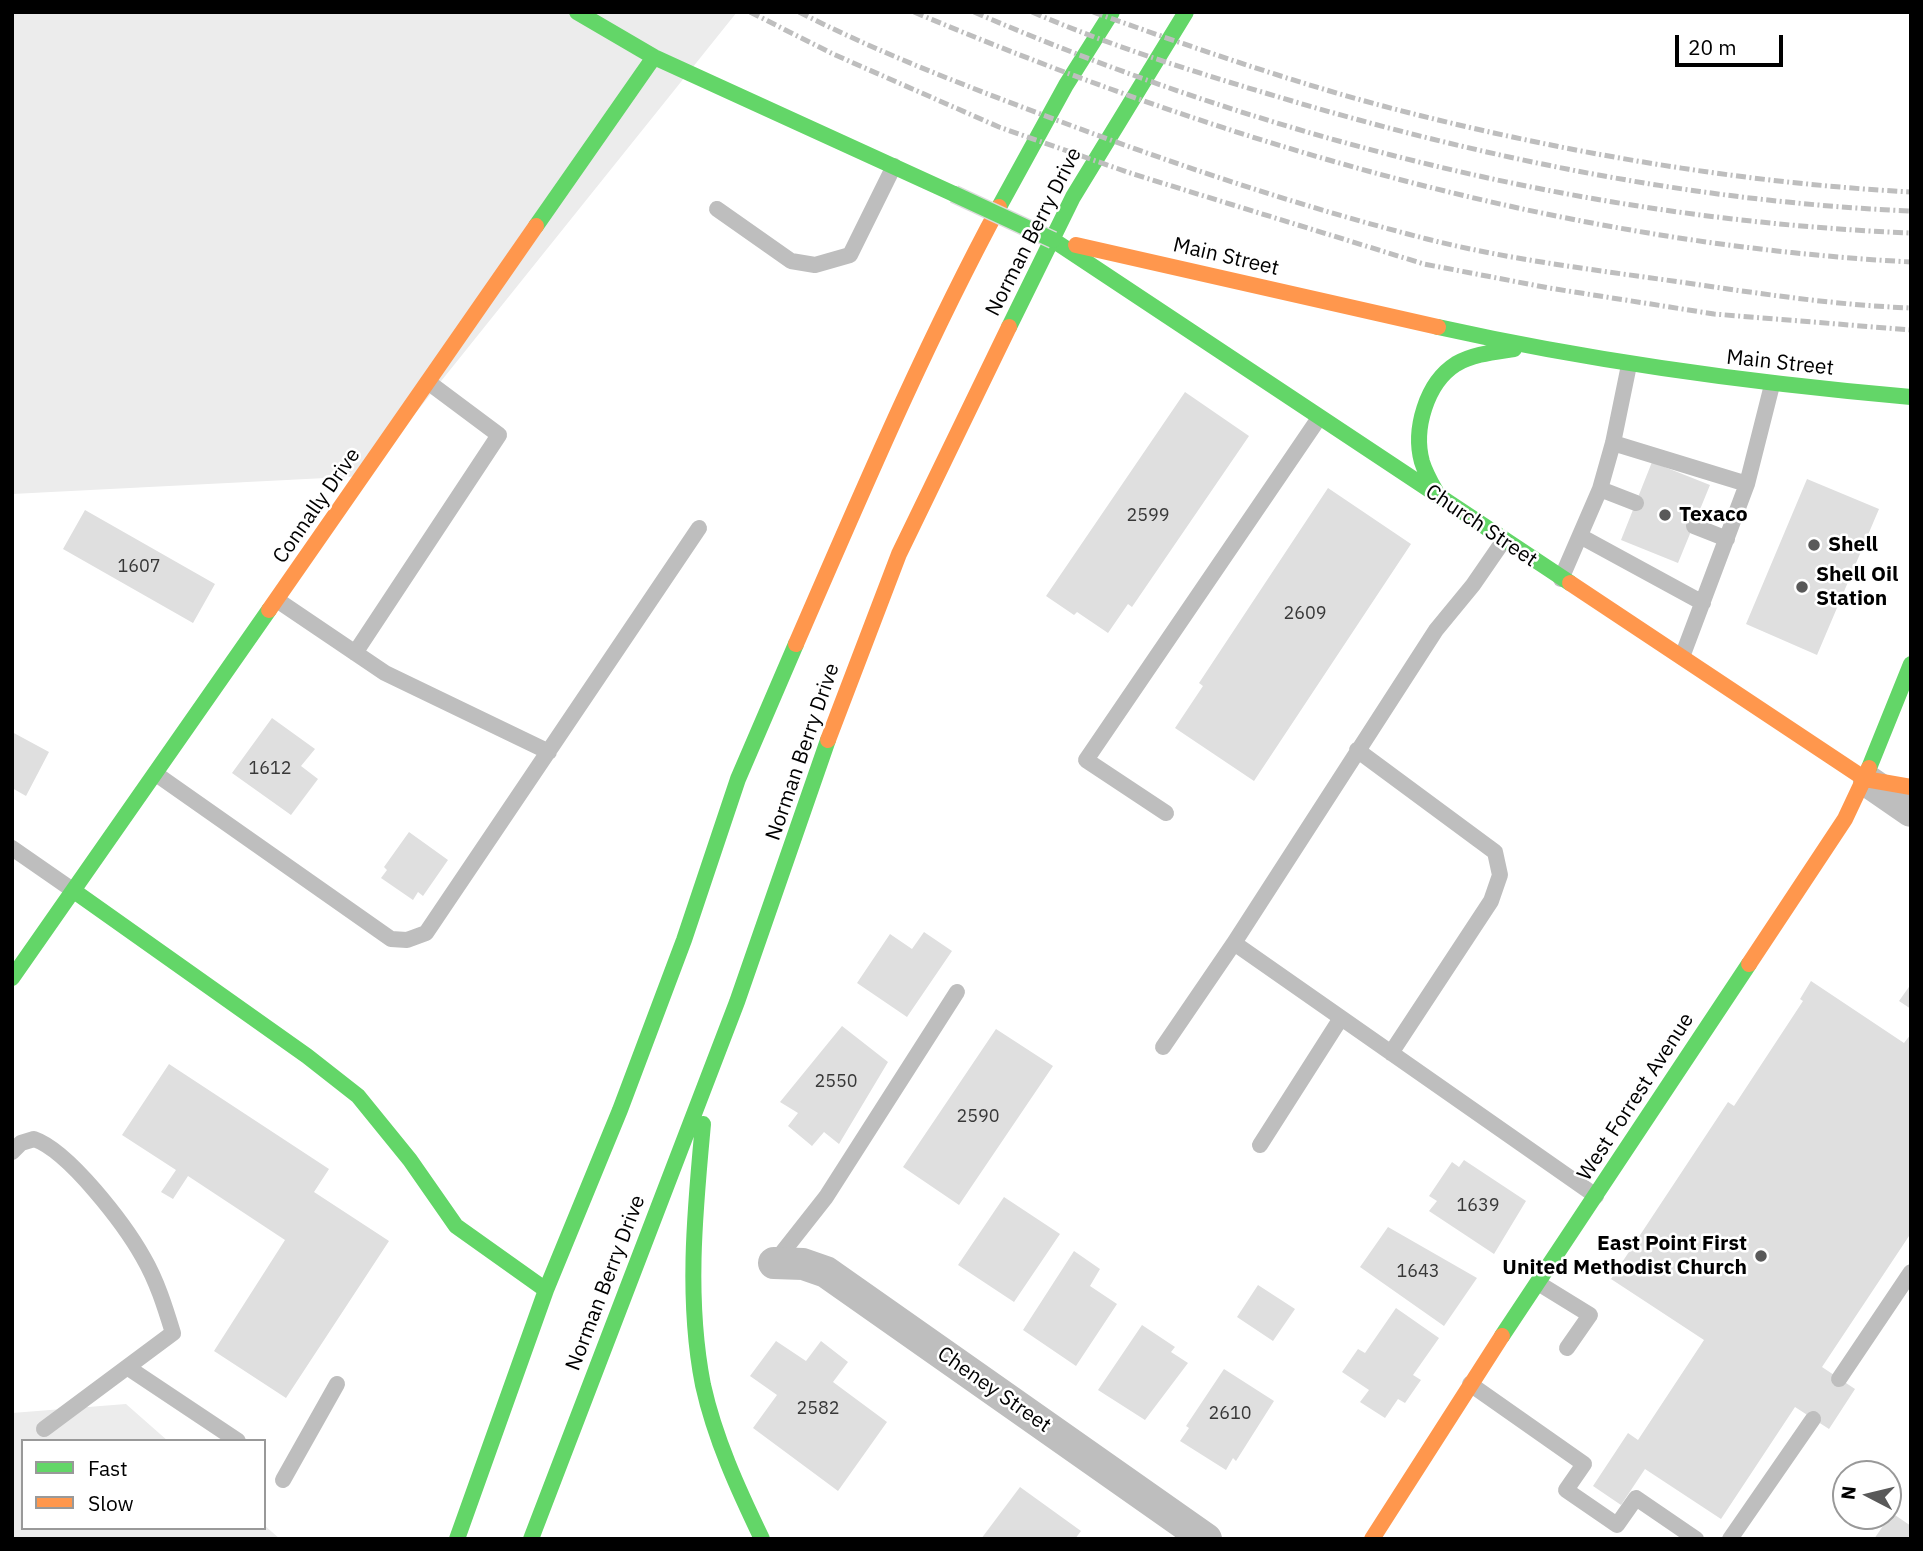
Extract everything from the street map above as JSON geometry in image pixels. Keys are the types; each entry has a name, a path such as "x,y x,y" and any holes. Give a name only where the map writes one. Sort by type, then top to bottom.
{"main road":[{"name":"Main Street","path":"577,12 654,57 1053,240 1527,347 1629,365 1772,385 1911,397"},
{"name":"Norman Berry Drive","path":"457,1539 546,1290 620,1110 684,940 738,779 873,467 961,278 1066,85 1112,12"},
{"name":"Norman Berry Drive","path":"531,1539 709,1069 737,1002 842,701 899,554 1073,197 1186,12"},
{"name":"Connally Drive","path":"12,978 654,57"},
{"name":"Church Street","path":"1053,240 1561,580 1865,779"},
{"path":"1439,497 1421,457 1422,421 1434,387 1454,365 1480,354 1527,347"},
{"name":"West Forrest Avenue","path":"1372,1539 1470,1384 1845,818 1865,779 1911,664"},
{"path":"1865,779 1911,787"},
{"path":"74,891 307,1056 358,1096 410,1160 456,1226 546,1290"},
{"path":"709,1069 692,1244 695,1345 704,1396 719,1447 762,1539"}],"street":[{"name":"Church Street","path":"1865,779 1911,811"},
{"name":"Cheney Street","path":"774,1263 803,1264 826,1272 1206,1539"}],"lane":[{"path":"717,209 791,261 814,265 850,255 894,166"},
{"path":"1561,580 1600,489 1614,443 1629,365"},
{"path":"355,653 499,435 428,382"},
{"path":"1682,659 1747,484 1772,385"},
{"path":"1166,813 1086,760 1319,418"},
{"path":"1614,443 1747,484"},
{"path":"1600,489 1636,503"},
{"path":"1694,526 1727,539"},
{"path":"156,774 391,939 407,940 426,933 699,528"},
{"path":"1580,536 1703,603"},
{"path":"1163,1047 1234,943 1436,630 1474,585 1504,540"},
{"path":"277,600 385,673 548,752"},
{"path":"1357,750 1495,852 1500,875 1490,901 1391,1054"},
{"path":"12,848 74,891"},
{"path":"1234,943 1596,1196"},
{"path":"774,1263 826,1197 957,992"},
{"path":"1260,1145 1341,1018"},
{"path":"12,1152 21,1143 34,1139 56,1150 71,1164 143,1256 160,1293 173,1333 44,1429"},
{"path":"1839,1379 1911,1272"},
{"path":"1538,1283 1590,1315 1567,1348"},
{"path":"127,1367 235,1439"},
{"path":"283,1480 337,1384"},
{"path":"1470,1384 1584,1464 1566,1490 1593,1509 1617,1525 1636,1498 1696,1539"},
{"path":"1730,1539 1813,1419"}],"shaded area":[{"path":"12,12 737,12 365,476 12,494"},
{"path":"126,1404 166,1439 21,1439 21,1530 266,1530 266,1527 280,1539 12,1539 12,1413"}],"building":[{"path":"1185,392 1249,436 1132,607 1128,604 1108,633 1077,612 1074,615 1046,596"},
{"name":"Texaco","path":"1652,462 1710,485 1678,563 1621,540"},
{"path":"1807,479 1879,509 1817,655 1746,624"},
{"path":"1328,488 1411,544 1254,781 1175,728 1203,686 1199,683"},
{"path":"85,510 215,584 193,623 63,549"},
{"path":"272,718 315,749 301,766 318,779 291,815 232,773"},
{"path":"12,732 49,752 26,796 12,788"},
{"path":"409,832 448,860 423,896 418,892 413,900 381,878 387,870 384,867"},
{"path":"924,932 952,951 907,1017 857,983 890,934 912,949"},
{"name":"East Point First United Methodist Church","path":"1811,981 1904,1043 1911,1034 1911,1233 1822,1367 1855,1389 1829,1429 1795,1407 1721,1519 1645,1469 1621,1505 1593,1486 1628,1433 1638,1440 1704,1340 1611,1279 1728,1102 1734,1106 1803,1001 1800,999"},
{"path":"1911,984 1911,1009 1899,1001"},
{"path":"842,1026 888,1062 839,1144 824,1132 812,1146 788,1126 798,1113 780,1102"},
{"path":"996,1029 1053,1066 959,1205 903,1167"},
{"path":"169,1064 329,1169 314,1192 389,1241 286,1398 214,1351 285,1240 188,1176 173,1199 161,1192 176,1170 122,1135"},
{"path":"1464,1160 1526,1201 1494,1254 1429,1211 1437,1201 1429,1196 1452,1162 1459,1167"},
{"path":"1004,1197 1060,1234 1014,1302 958,1265"},
{"path":"1388,1227 1477,1278 1444,1326 1360,1267"},
{"path":"1074,1251 1100,1269 1090,1286 1117,1304 1076,1366 1023,1330"},
{"path":"1258,1285 1295,1309 1273,1341 1237,1317"},
{"path":"1396,1308 1439,1338 1413,1375 1421,1380 1405,1403 1398,1399 1385,1418 1360,1402 1369,1390 1342,1372 1358,1349 1365,1353"},
{"path":"1142,1325 1175,1347 1171,1352 1188,1363 1145,1420 1098,1390"},
{"path":"776,1341 806,1361 821,1341 848,1362 833,1382 887,1422 838,1491 753,1428 777,1395 750,1376"},
{"path":"1224,1369 1274,1401 1236,1461 1233,1458 1226,1470 1180,1441 1189,1428 1186,1426"},
{"path":"1020,1487 1081,1531 1075,1539 981,1539"},
{"path":"1902,1520 1911,1526 1911,1539 1874,1539 1880,1530 1902,1530"}],"railway":[{"path":"750,12 833,54 999,127 1133,174 1424,264 1549,288 1714,314 1911,330"},
{"path":"799,12 898,58 1067,124 1246,186 1382,227 1490,253 1553,264 1795,298 1911,308"},
{"path":"914,12 1155,105 1278,145 1402,180 1528,210 1655,234 1782,252 1911,262"},
{"path":"974,12 1086,57 1200,98 1315,134 1432,165 1551,191 1670,211 1790,225 1911,233"},
{"path":"1032,12 1125,48 1250,89 1359,120 1515,158 1593,174 1751,198 1911,211"},
{"path":"1093,12 1290,79 1471,128 1595,154 1721,174 1911,192"}],"traffic: fast":[{"path":"577,12 654,57 954,194"},
{"path":"999,207 1066,85 1112,12"},
{"path":"1009,327 1073,197 1186,12"},
{"path":"536,226 654,57"},
{"path":"954,194 1053,240"},
{"path":"1053,240 1570,583"},
{"path":"1438,327 1556,351 1673,370 1911,397"},
{"path":"1439,497 1422,462 1420,449 1421,422 1430,395 1446,372 1456,364 1492,352 1514,349"},
{"path":"12,978 269,610"},
{"path":"457,1539 546,1290 620,1110 684,940 738,779 796,644"},
{"path":"1869,768 1911,664"},
{"path":"531,1539 737,1002 828,740"},
{"path":"74,891 307,1056 358,1096 410,1160 456,1226 546,1290"},
{"path":"1502,1336 1749,964"},
{"path":"703,1124 693,1287 698,1353 714,1425 736,1483 762,1539"}],"traffic: slow":[{"path":"796,644 918,368 999,207"},
{"path":"269,610 536,226"},
{"path":"1076,245 1438,327"},
{"path":"828,740 899,554 1009,327"},
{"path":"1570,583 1865,779 1911,787"},
{"path":"1749,964 1845,819 1869,768"},
{"path":"1372,1539 1502,1336"}],"place":[{"name":"Texaco","path":"1665,515"},
{"name":"Shell","path":"1814,545"},
{"name":"Shell Oil Station","path":"1802,587"},
{"name":"East Point First United Methodist Church","path":"1761,1256"}]}
